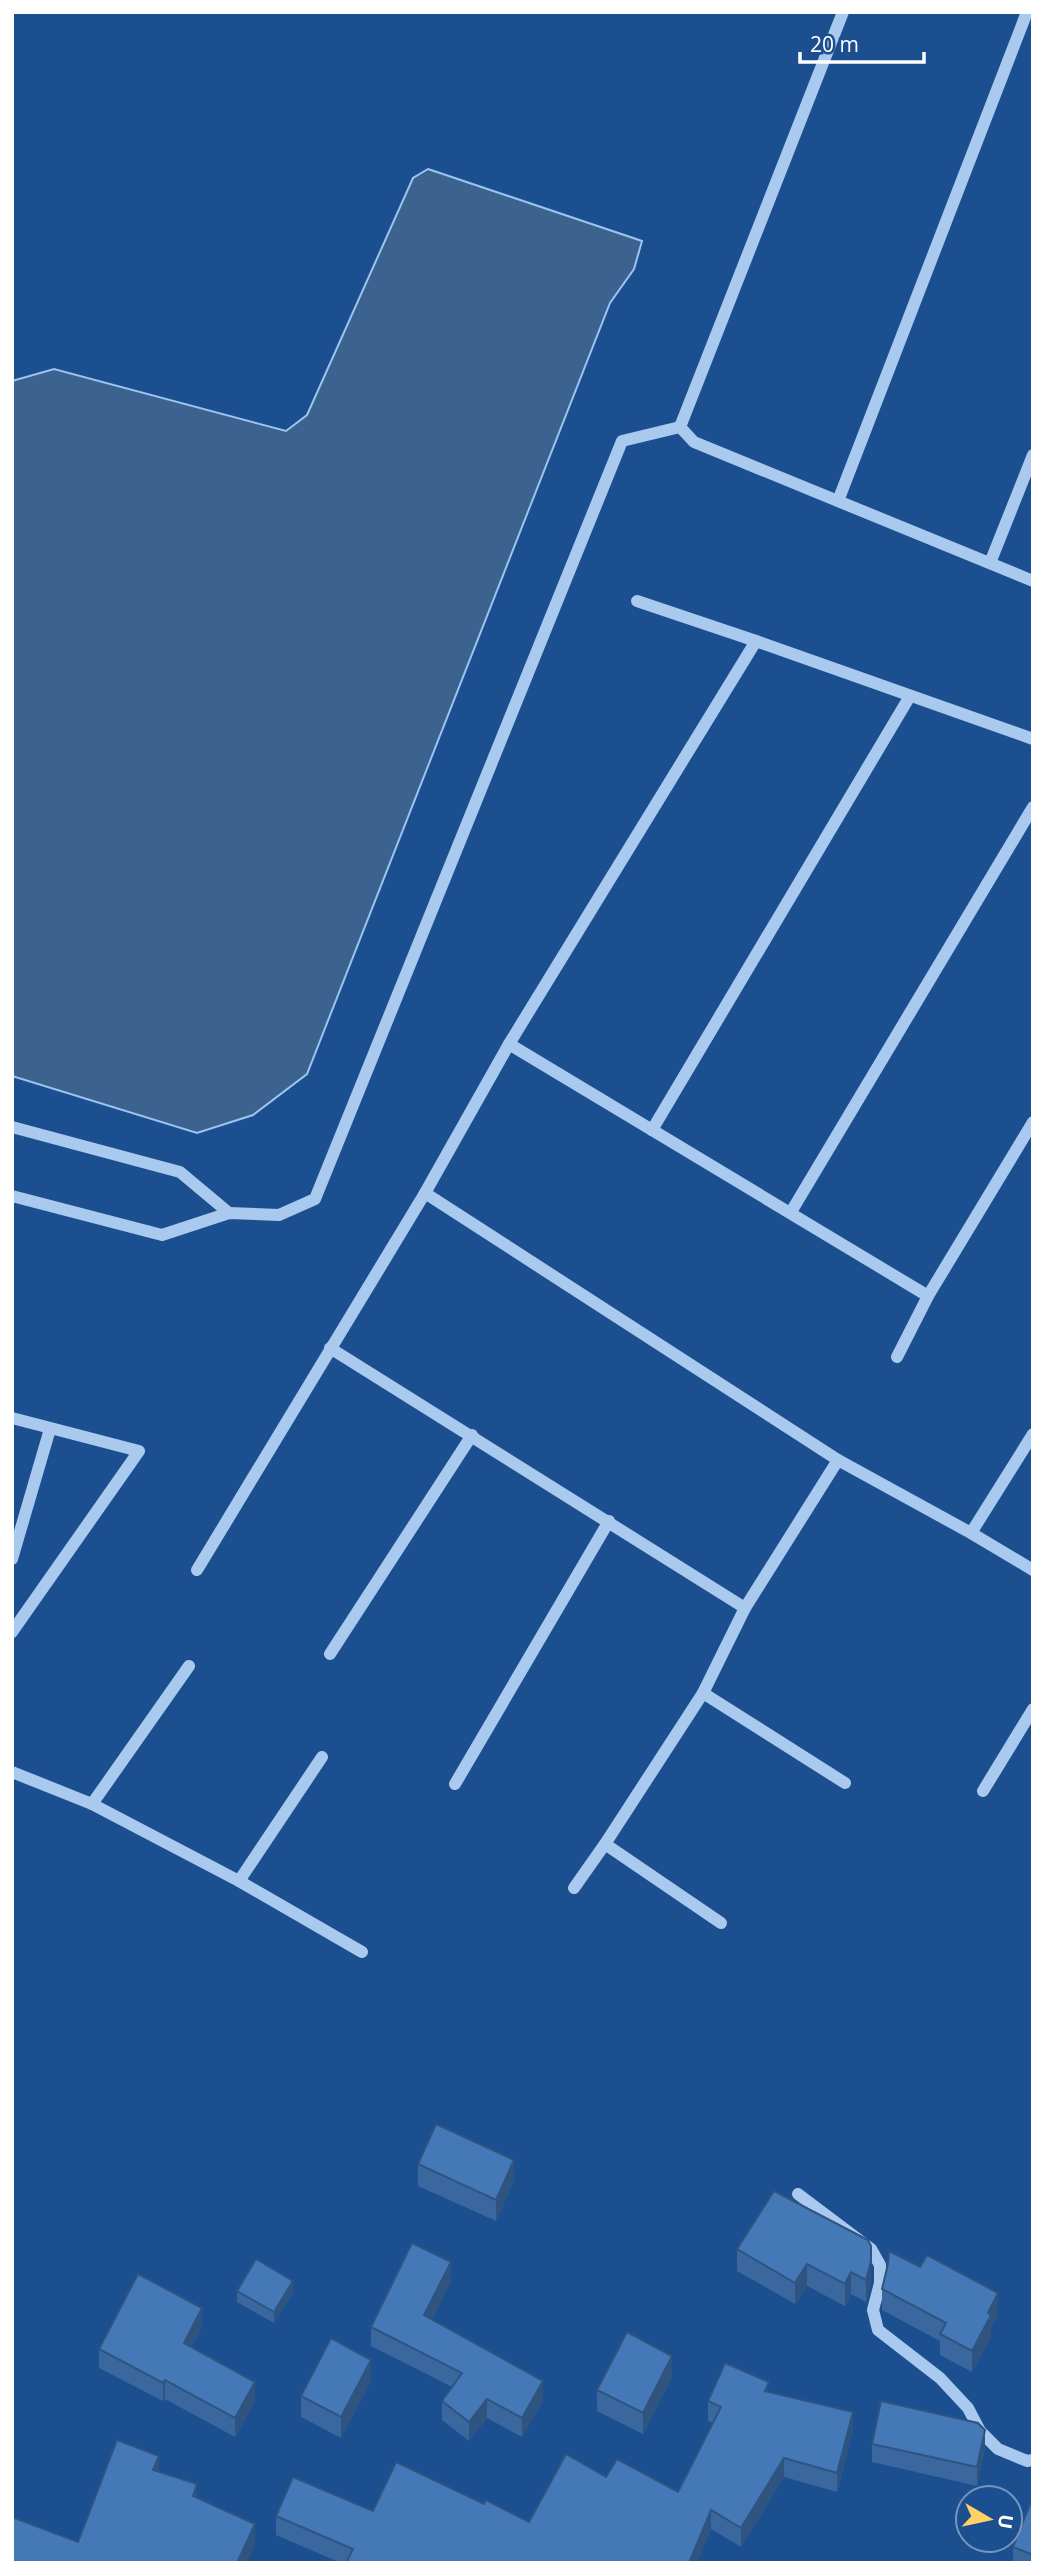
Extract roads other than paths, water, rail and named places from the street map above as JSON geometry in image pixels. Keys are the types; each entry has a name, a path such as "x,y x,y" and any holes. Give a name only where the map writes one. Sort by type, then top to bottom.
{"street":[{"path":"680,427 843,12"},
{"path":"838,502 1027,12"},
{"path":"680,427 694,442 1033,580"},
{"path":"12,1196 162,1235 229,1213 279,1215 315,1199 622,441 680,427"},
{"path":"990,563 1033,456"},
{"path":"637,601 1033,738"},
{"path":"197,1570 425,1193 509,1044 756,641"},
{"path":"652,1130 910,696"},
{"path":"791,1212 1033,807"},
{"path":"509,1044 928,1296"},
{"path":"897,1357 928,1296 1033,1122"},
{"path":"12,1127 180,1172 229,1213"},
{"path":"425,1193 838,1460 971,1532 1033,1570"},
{"path":"330,1348 745,1608"},
{"path":"12,1418 139,1451 12,1632"},
{"path":"12,1559 50,1429"},
{"path":"971,1532 1033,1434"},
{"path":"330,1654 472,1436"},
{"path":"574,1888 606,1844 703,1693 745,1608 838,1460"},
{"path":"455,1784 609,1521"},
{"path":"92,1804 189,1666"},
{"path":"703,1693 845,1783"},
{"path":"983,1791 1033,1709"},
{"path":"239,1881 322,1757"},
{"path":"12,1772 92,1804 239,1881 362,1952"},
{"path":"606,1844 721,1923"},
{"path":"797,2194 871,2249 880,2264 880,2283 873,2310 878,2330 940,2378 968,2407 980,2431 998,2449 1027,2461 1033,2460"}],"water":[{"path":"428,169 642,241 634,269 610,303 307,1074 253,1115 197,1133 12,1076 12,381 54,369 286,431 307,415 413,178"}]}
